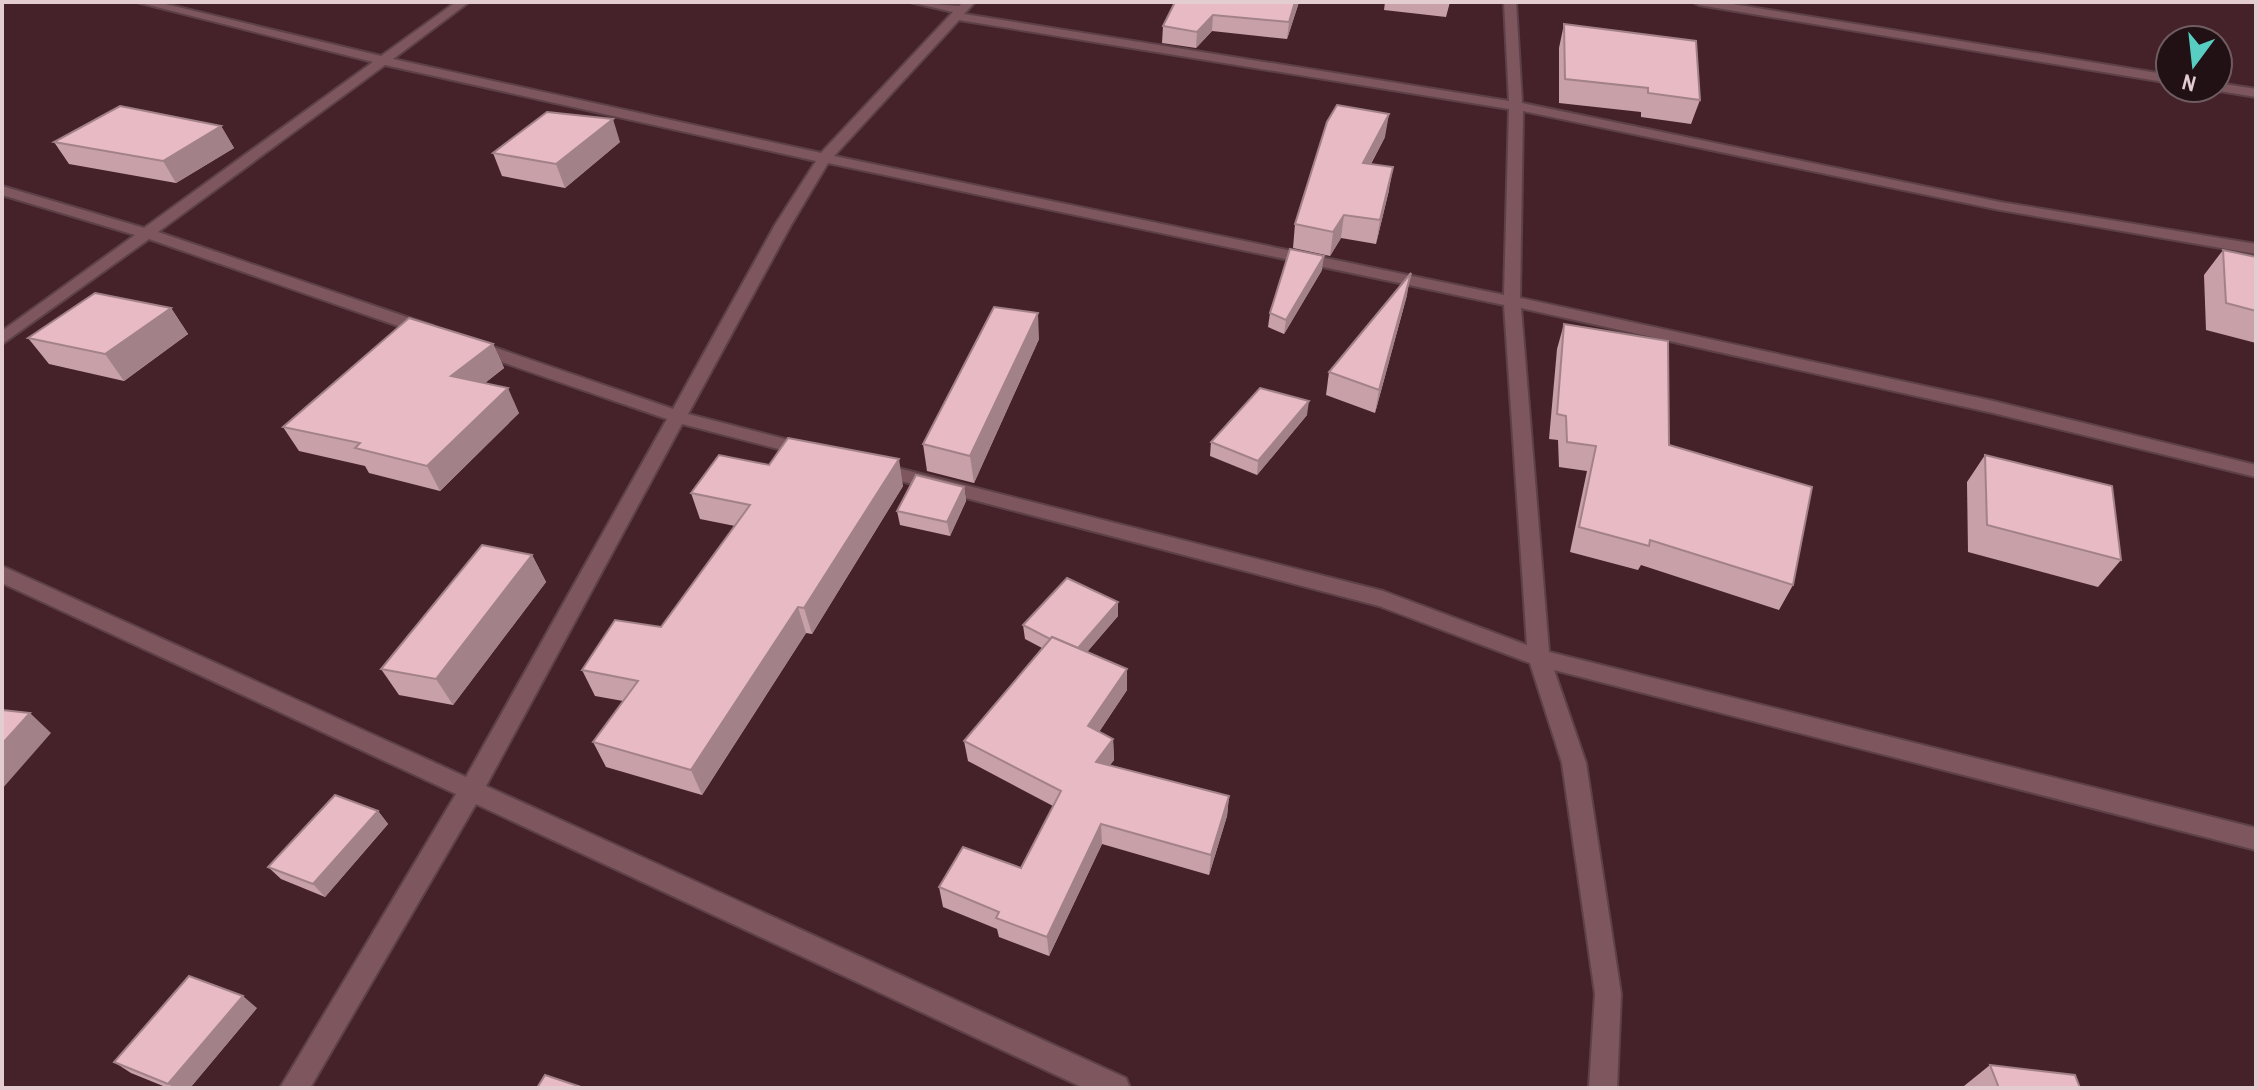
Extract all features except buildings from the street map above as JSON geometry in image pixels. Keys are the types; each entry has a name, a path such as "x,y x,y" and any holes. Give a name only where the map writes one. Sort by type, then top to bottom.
{"street":[{"path":"143,2 379,62 823,160 1512,299 2109,433 2256,471"},
{"path":"2,339 463,2"},
{"path":"916,2 1516,106 2000,206 2256,249"},
{"path":"1510,2 1516,106 1512,299 1539,658 1577,778 1608,994 1603,1088"},
{"path":"1699,2 2154,76"},
{"path":"294,1088 470,792 783,225 823,160 962,9"},
{"path":"2234,90 2256,93"},
{"path":"2,190 146,233 679,417 1383,599 1539,658 2256,839"},
{"path":"2,574 1116,1088"}]}
